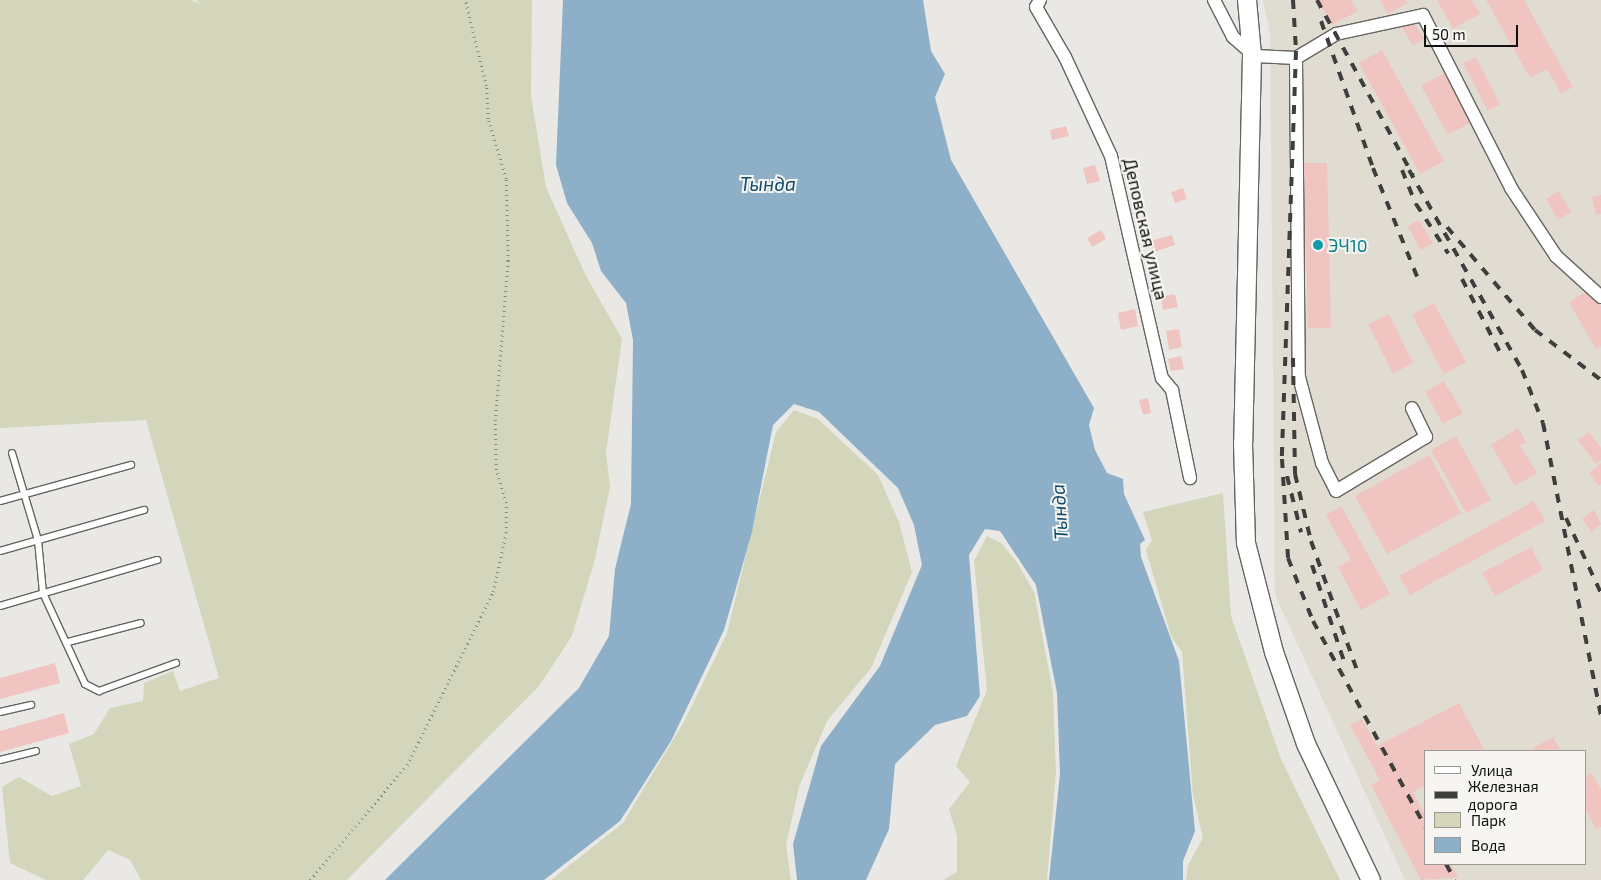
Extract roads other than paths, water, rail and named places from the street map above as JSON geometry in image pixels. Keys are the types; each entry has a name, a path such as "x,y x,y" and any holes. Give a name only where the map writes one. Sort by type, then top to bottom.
{"street":[{"name":"Деповская улица","path":"1040,0 1036,7 1111,156 1162,378 1172,390 1190,478"},
{"path":"1214,0 1232,37 1252,55 1296,58 1336,34 1423,15 1511,188 1556,256 1601,297"},
{"path":"1247,0 1252,55 1243,442 1246,543 1274,652 1306,744 1372,880"},
{"path":"1296,58 1299,377 1322,464 1336,492 1426,437 1412,408"}],"lane":[{"path":"12,453 38,540 43,593 68,642 85,684 99,691 176,663"},
{"path":"0,501 131,465"},
{"path":"0,551 144,510"},
{"path":"0,606 157,560"},
{"path":"68,642 141,623"},
{"path":"0,712 31,705"},
{"path":"0,760 36,751"}],"water":[{"name":"Тында","path":"563,0 923,0 931,51 945,74 935,97 951,160 1094,408 1089,425 1095,450 1107,473 1123,479 1124,494 1145,540 1140,544 1141,557 1179,661 1195,831 1183,861 1183,880 1049,880 1060,774 1057,693 1036,585 1000,531 985,529 969,555 980,696 967,716 935,725 895,764 889,829 866,880 797,880 793,844 821,746 880,666 922,565 914,525 898,488 819,412 794,404 773,425 752,532 724,630 671,741 620,821 544,880 385,880 579,688 609,636 615,569 631,504 633,340 626,303 601,271 592,243 567,203 556,165"}],"railway":[{"path":"1293,0 1296,51 1282,459 1288,558 1313,621 1424,824"},
{"path":"1317,0 1413,175"},
{"path":"1321,21 1373,168 1418,279"},
{"path":"1402,170 1416,204 1448,253"},
{"path":"1409,170 1522,370 1543,423 1601,715"},
{"path":"1447,227 1535,330 1601,380"},
{"path":"1462,279 1503,358"},
{"path":"1293,358 1295,474 1311,541 1357,670"},
{"path":"1287,476 1301,532"},
{"path":"1566,518 1601,593"},
{"path":"1312,565 1344,661"},
{"path":"1447,865 1455,880"}],"place":[{"name":"ЭЧ10","path":"1318,245"}]}
